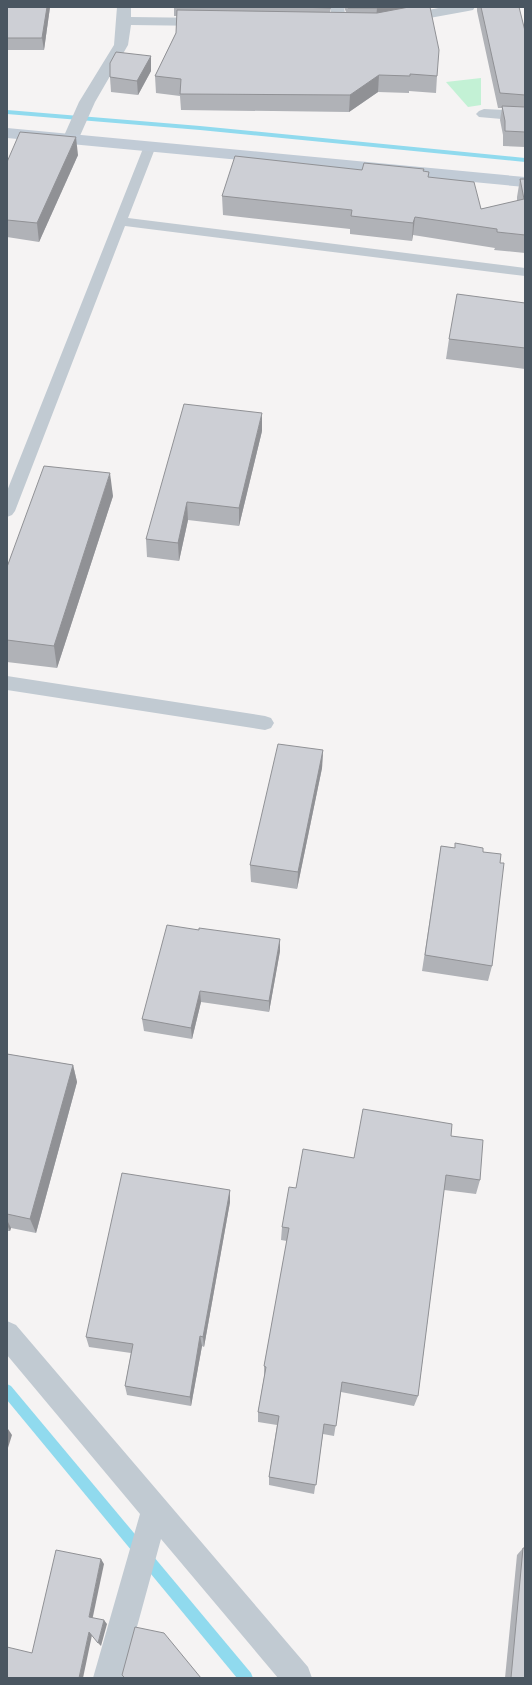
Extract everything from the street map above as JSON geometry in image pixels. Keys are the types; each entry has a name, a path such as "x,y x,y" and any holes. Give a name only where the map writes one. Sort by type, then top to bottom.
{"street":[{"path":"337,7 340,24"},
{"path":"391,21 468,7"},
{"path":"71,138 87,102 121,45 124,14 220,22"},
{"path":"324,23 369,24"},
{"path":"484,114 525,116"},
{"path":"7,133 525,182"},
{"path":"7,1334 297,1678"},
{"path":"108,1678 155,1511"}],"lane":[{"path":"7,511 150,146"},
{"path":"121,221 525,272"},
{"path":"7,683 265,723"}],"green space":[{"path":"481,78 481,105 468,107 446,82"}],"building":[{"path":"7,7 47,7 42,38 7,38"},
{"path":"295,7 331,7 331,8"},
{"path":"348,7 380,7 348,8"},
{"path":"409,7 430,7 439,50 437,76 410,74 410,76 379,75 350,95 180,94 181,79 155,76 176,33 177,10 377,13"},
{"path":"481,7 519,7 525,31 525,95 500,93"},
{"path":"116,52 151,56 137,81 110,77 110,63"},
{"path":"502,106 525,107 525,132 505,131"},
{"path":"20,132 76,137 37,223 7,220 7,162"},
{"path":"235,156 362,170 364,163 424,169 423,171 429,172 428,177 474,182 481,209 524,199 520,179 525,179 525,235 497,232 497,229 415,217 413,223 351,216 352,210 222,196"},
{"path":"457,294 525,303 525,348 449,339"},
{"path":"184,404 262,413 239,508 187,502 178,543 146,539"},
{"path":"44,466 110,473 54,646 7,640 7,567"},
{"path":"278,744 323,750 298,872 250,865"},
{"path":"455,843 483,848 483,852 501,854 500,863 504,863 492,966 425,955 441,846 455,848"},
{"path":"167,925 280,939 269,1001 200,991 191,1028 142,1019"},
{"path":"7,1054 73,1065 30,1219 7,1214"},
{"path":"363,1109 452,1124 451,1136 483,1140 480,1180 446,1175 418,1396 342,1382 336,1426 324,1424 316,1485 269,1477 279,1416 258,1412 266,1367 264,1366 289,1228 282,1227 289,1187 296,1188 303,1149 354,1158"},
{"path":"122,1173 230,1190 203,1337 200,1336 190,1397 125,1386 133,1344 86,1337"},
{"path":"523,1548 525,1548 525,1678 511,1678"},
{"path":"56,1550 101,1559 89,1617 104,1620 98,1643 89,1632 79,1678 7,1678 7,1647 32,1653"},
{"path":"135,1627 164,1633 201,1678 125,1678 122,1675"}],"waterway":[{"path":"7,112 200,128 525,160"},
{"path":"7,1390 246,1678"}]}
